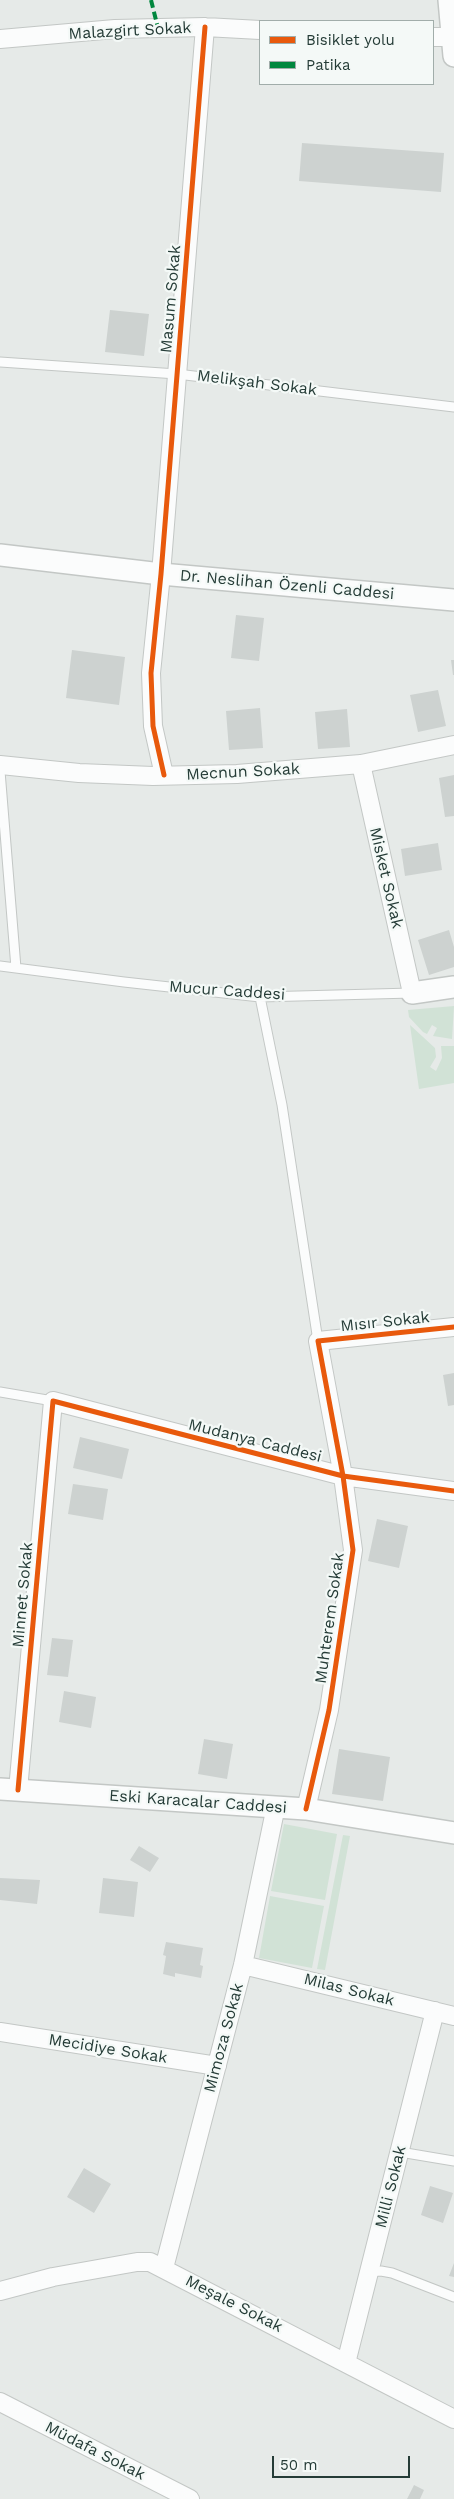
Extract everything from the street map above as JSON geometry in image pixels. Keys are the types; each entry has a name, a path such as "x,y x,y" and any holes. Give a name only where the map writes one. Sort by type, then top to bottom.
{"street":[{"path":"448,42 449,0"},
{"name":"Malazgirt Sokak","path":"0,39 115,29 205,27 259,30"},
{"name":"Masum Sokak","path":"164,776 151,702 151,673 161,574 205,27"},
{"name":"Dr. Neslihan Özenli Caddesi","path":"0,555 161,574 454,600"},
{"name":"Mecnun Sokak","path":"0,765 79,773 164,776 238,774 360,764 454,745"},
{"name":"Misket Sokak","path":"360,764 412,993"},
{"name":"Mucur Caddesi","path":"412,993 454,987"},
{"name":"Mısır Sokak","path":"318,1341 454,1327"},
{"name":"Muhterem Sokak","path":"306,1809 329,1710 351,1575 353,1550 343,1476 318,1341"},
{"name":"Mudanya Caddesi","path":"53,1401 343,1476 454,1491"},
{"name":"Minnet Sokak","path":"9,1790 53,1401"},
{"name":"Eski Karacalar Caddesi","path":"9,1790 276,1806 306,1809 454,1833"},
{"name":"Mimoza Sokak","path":"164,2268 243,1965 276,1806"},
{"name":"Milas Sokak","path":"243,1965 454,2016"},
{"name":"Milli Sokak","path":"346,2362 435,2012"},
{"name":"Mecidiye Sokak","path":"0,2032 217,2066"},
{"name":"Meşale Sokak","path":"0,2291 53,2277 137,2262 150,2262 454,2419"},
{"name":"Müdafa Sokak","path":"0,2402 190,2499"}],"lane":[{"name":"Melikşah Sokak","path":"0,362 177,374 454,407"},
{"path":"0,771 16,968"},
{"name":"Mucur Caddesi","path":"0,966 260,996 412,993"},
{"path":"260,996 282,1105 318,1341"},
{"name":"Mudanya Caddesi","path":"0,1392 53,1401"},
{"path":"400,2152 454,2161"},
{"path":"369,2272 381,2271 392,2273 454,2297"}],"green space":[{"path":"454,1006 452,1039 433,1036 437,1028 432,1025 427,1034 423,1032 409,1017 408,1010"},
{"path":"410,1025 435,1048 436,1057 430,1067 436,1071 442,1058 441,1046 454,1046 454,1083 419,1089"},
{"path":"284,1824 337,1834 325,1900 271,1891"},
{"path":"343,1835 350,1836 325,1970 317,1969"},
{"path":"270,1896 324,1906 312,1968 259,1958"}],"building":[{"path":"302,143 444,153 441,192 299,181"},
{"path":"110,310 149,314 144,356 105,352"},
{"path":"236,615 264,618 259,661 231,658"},
{"path":"72,650 125,657 119,705 66,698"},
{"path":"451,660 454,660 454,675 453,675"},
{"path":"438,690 446,726 418,732 410,695"},
{"path":"260,708 263,748 229,750 226,711"},
{"path":"347,709 350,747 318,749 315,712"},
{"path":"454,775 454,816 445,817 439,778"},
{"path":"438,843 442,870 405,876 401,849"},
{"path":"449,930 454,947 454,967 429,975 418,940"},
{"path":"454,1373 454,1405 448,1406 443,1375"},
{"path":"80,1437 129,1449 122,1479 73,1468"},
{"path":"73,1484 108,1489 103,1520 68,1514"},
{"path":"377,1519 408,1526 399,1568 368,1561"},
{"path":"52,1638 73,1640 68,1677 47,1675"},
{"path":"64,1691 96,1697 91,1728 59,1722"},
{"path":"204,1739 233,1744 227,1779 198,1774"},
{"path":"339,1749 390,1757 383,1801 332,1794"},
{"path":"139,1846 159,1858 150,1872 130,1860"},
{"path":"0,1878 40,1880 37,1904 0,1900"},
{"path":"103,1878 138,1882 134,1917 99,1913"},
{"path":"166,1942 203,1948 200,1965 203,1966 201,1978 175,1973 175,1977 163,1974 166,1956 163,1955"},
{"path":"84,2168 111,2184 94,2213 67,2197"},
{"path":"430,2186 453,2193 443,2223 421,2215"},
{"path":"454,2263 454,2277 449,2276"},
{"path":"414,2485 424,2490 420,2499 407,2499"}],"marked path":[{"path":"151,0 158,28"}],"cycle path":[{"path":"164,775 153,726 151,673 161,574 205,27"},
{"path":"306,1809 329,1710 353,1550 343,1476 318,1341 454,1327"},
{"path":"18,1790 53,1401 343,1476 454,1491"}]}
